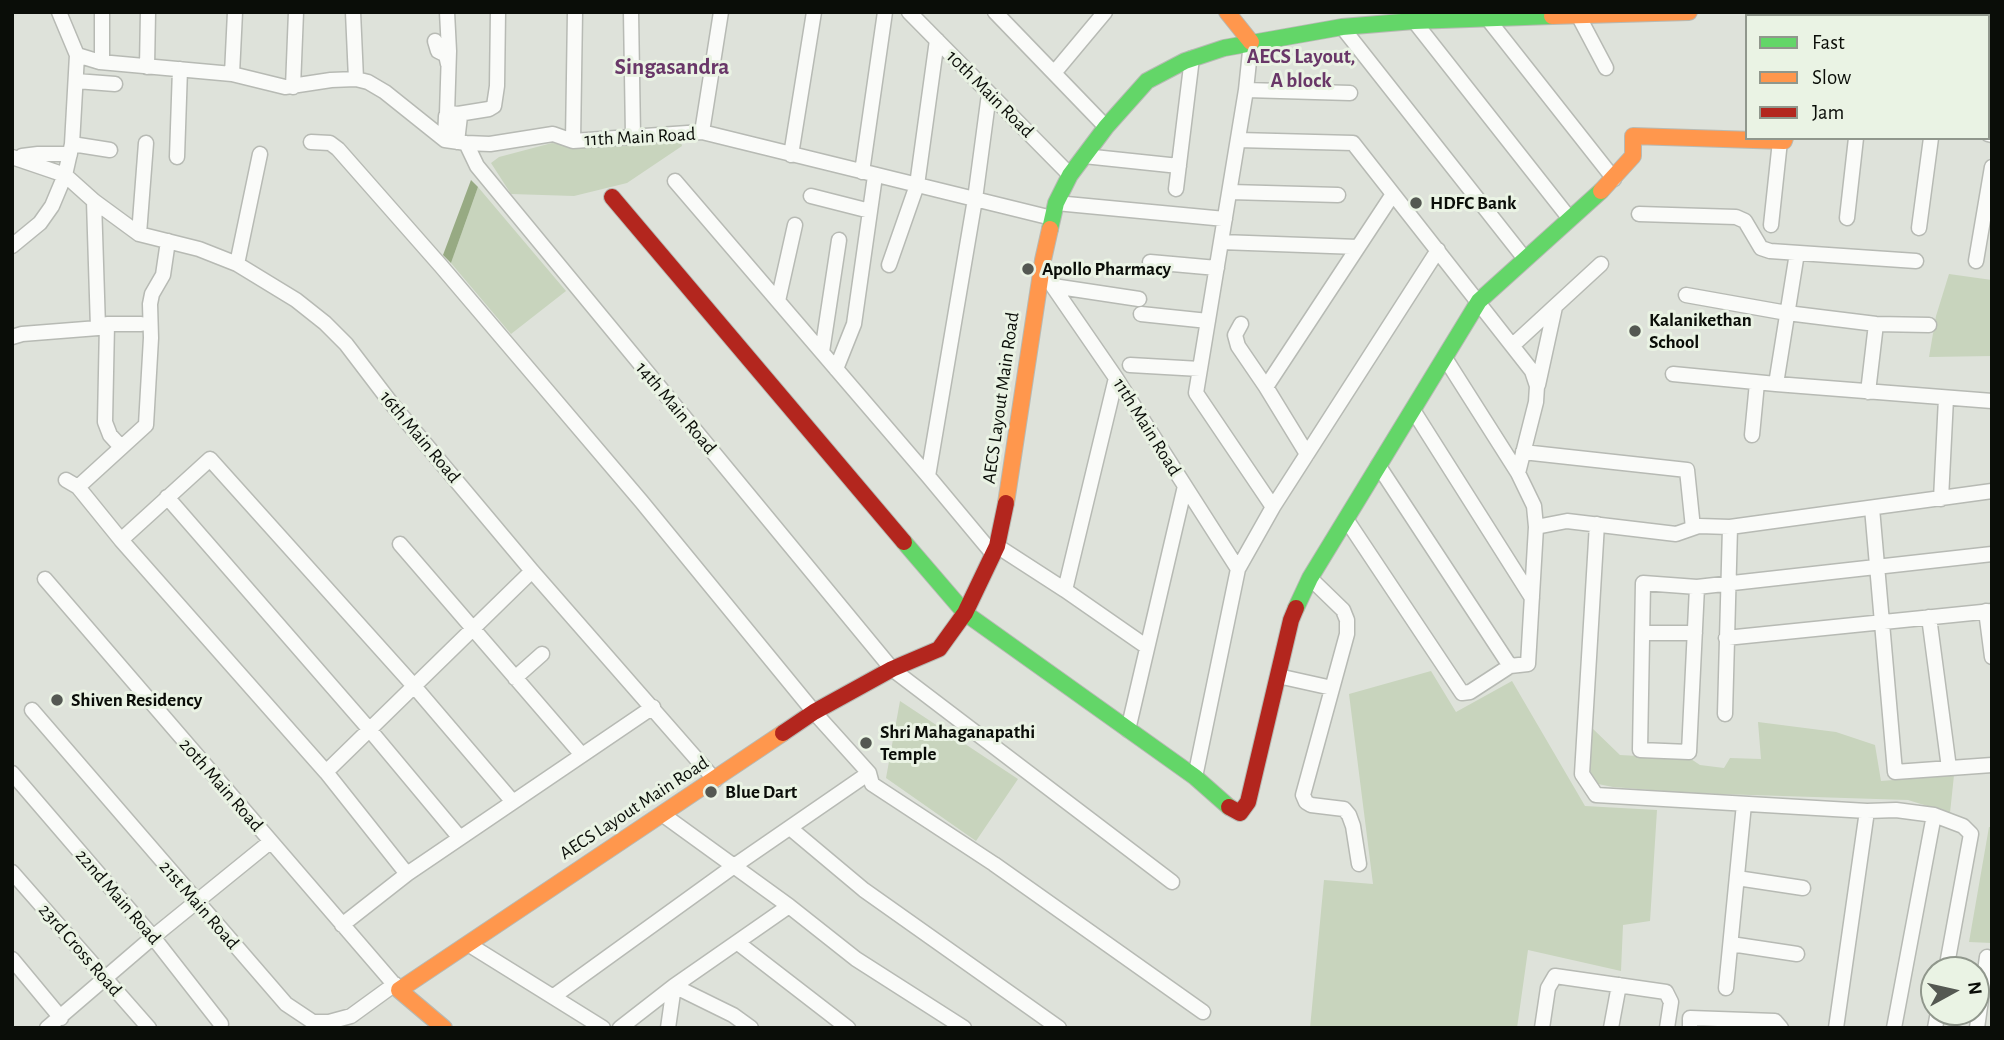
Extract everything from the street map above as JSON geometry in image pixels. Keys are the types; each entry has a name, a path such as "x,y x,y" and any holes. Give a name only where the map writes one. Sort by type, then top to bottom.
{"street":[{"path":"102,12 102,62"},
{"path":"147,67 148,12"},
{"path":"232,74 235,12"},
{"path":"293,87 296,12"},
{"path":"353,12 356,79"},
{"path":"447,12 443,45 449,69 452,114"},
{"path":"452,114 489,110 494,106 497,86 498,12"},
{"path":"563,137 575,12"},
{"path":"631,12 633,135"},
{"path":"702,132 721,12"},
{"path":"791,155 814,12"},
{"path":"836,369 854,324 870,211 869,174 885,12"},
{"name":"10th Main Road","path":"909,12 1070,175"},
{"path":"1054,73 1105,12"},
{"path":"1227,12 1251,42 1246,90 1196,393 1273,507"},
{"name":"AECS Layout Main Road","path":"397,987 468,944 814,712 892,669 939,649 965,613 995,550 1012,478 1041,269 1054,211 1070,175 1106,127 1147,81 1192,58 1251,42 1342,27 1414,20 1689,12"},
{"path":"1000,14 1106,127"},
{"path":"12,246 40,223 52,206 65,175 71,149 77,55 62,15"},
{"path":"1578,15 1606,68"},
{"path":"1487,18 1614,179"},
{"path":"1414,20 1570,219"},
{"path":"1342,27 1525,260"},
{"path":"889,265 917,186 937,40"},
{"path":"77,55 102,62 232,74 293,87 331,80 356,79 378,87 456,142 460,116 452,114"},
{"path":"1176,189 1192,58"},
{"path":"177,157 180,69"},
{"path":"76,81 115,84"},
{"path":"1246,90 1350,93"},
{"path":"928,475 975,200 989,94"},
{"name":"11th Main Road","path":"456,142 490,144 563,137 702,132 975,200 1054,211 1225,219"},
{"path":"612,197 965,613 1195,776 1233,811 1240,813 1245,809 1291,620 1310,578 1479,301 1614,179 1633,156 1633,136 1745,139"},
{"path":"1238,140 1353,143 1529,365 1537,386"},
{"path":"1771,225 1783,140"},
{"path":"1847,218 1856,140"},
{"path":"1919,228 1931,140"},
{"path":"311,142 330,144 338,149 641,501 814,712 869,773 872,784 994,864 1203,1012"},
{"name":"14th Main Road","path":"456,142 892,669 1172,882"},
{"path":"139,234 146,143"},
{"path":"15,158 71,149 110,150"},
{"path":"237,264 260,154"},
{"path":"1084,156 1179,166"},
{"path":"15,158 65,175"},
{"path":"1976,261 1992,167"},
{"name":"16th Main Road","path":"65,175 94,201 139,234 200,249 237,264 296,300 325,323 532,571 715,780"},
{"path":"674,181 995,550 1065,590 1147,647"},
{"path":"1230,192 1338,195"},
{"path":"1266,387 1393,194"},
{"path":"811,196 870,211"},
{"path":"94,201 103,326 105,422 110,435 121,447"},
{"path":"1639,214 1736,217 1745,221 1761,248 1916,261"},
{"path":"778,301 795,225"},
{"path":"821,352 839,240"},
{"path":"167,241 163,275 152,294 150,304 151,338 146,425 72,484 326,772 407,874"},
{"path":"1221,242 1358,247"},
{"path":"1195,776 1238,569 1273,507 1438,250"},
{"path":"1776,384 1797,253"},
{"path":"1150,262 1217,268"},
{"path":"1513,345 1601,264"},
{"name":"11th Main Road","path":"1041,269 1116,378 1238,569"},
{"path":"1053,286 1139,299"},
{"path":"1686,296 1876,324 1929,325"},
{"path":"1518,472 1536,402 1537,386 1555,307"},
{"path":"1141,314 1208,321"},
{"path":"12,337 141,324"},
{"path":"1241,324 1236,335 1238,346 1307,454"},
{"path":"1868,392 1876,324"},
{"path":"1346,519 1462,693 1470,692 1510,666 1528,664 1536,527 1531,497 1518,472 1444,358"},
{"path":"1129,365 1200,369"},
{"path":"1673,374 1992,401"},
{"path":"1065,590 1116,378"},
{"path":"1752,435 1757,383"},
{"path":"1941,499 1946,398"},
{"path":"1413,410 1532,598"},
{"path":"1523,452 1687,470 1693,528"},
{"path":"121,540 210,459 414,686 513,802"},
{"path":"1378,465 1510,666"},
{"path":"1128,730 1185,486"},
{"path":"1536,527 1567,521 1676,534 1699,526 1730,527 1992,491"},
{"path":"167,497 460,838"},
{"path":"1872,509 1895,772 1992,765"},
{"path":"1597,524 1582,774 1596,795 1867,811 1896,810 1934,815 1963,826 1971,834 1949,956"},
{"path":"1725,713 1730,527"},
{"path":"400,544 582,755"},
{"path":"1697,587 1689,752 1640,750 1643,583 1697,587 1992,554"},
{"path":"326,772 532,571"},
{"path":"1310,578 1343,610 1347,620 1347,634 1303,795 1311,805 1344,809 1353,826 1359,863"},
{"name":"20th Main Road","path":"44,579 397,987"},
{"path":"1726,638 1989,611 1992,657"},
{"path":"1929,617 1949,768"},
{"path":"1642,633 1695,633"},
{"path":"514,678 542,654"},
{"path":"1278,676 1332,688"},
{"path":"342,925 407,874 653,707"},
{"name":"21st Main Road","path":"32,710 286,1004 313,1022 329,1022 351,1016 397,987"},
{"name":"22nd Main Road","path":"12,773 153,937 221,1024"},
{"path":"554,996 869,773"},
{"path":"1726,988 1745,804"},
{"path":"1836,1028 1867,811"},
{"path":"662,814 789,906 856,959 956,1025"},
{"path":"1894,1028 1934,815"},
{"path":"790,828 864,890 1059,1028"},
{"path":"47,1028 153,937 271,842"},
{"name":"23rd Cross Road","path":"12,872 149,1028"},
{"path":"1737,878 1803,888"},
{"path":"620,1028 674,986 789,906"},
{"path":"738,943 848,1028"},
{"path":"468,944 603,1028"},
{"path":"1731,944 1797,954"},
{"path":"12,959 61,1018"},
{"path":"1542,1028 1548,988 1555,976 1666,992 1671,1002 1667,1028"},
{"path":"1611,1028 1619,985"},
{"path":"674,986 732,1022 751,1028"},
{"path":"668,1028 674,986"},
{"path":"397,987 444,1028"},
{"path":"1690,1028 1690,1018 1775,1021 1781,1028"}],"shaded area":[{"path":"680,139 682,146 627,183 574,196 511,194 491,163 499,157 552,143 589,147"},
{"path":"471,180 478,187 451,263 443,255"},
{"path":"478,187 566,291 511,334 451,263"},
{"path":"1949,274 1992,280 1992,356 1929,357 1936,316"},
{"path":"1431,671 1456,712 1512,681 1585,806 1657,810 1650,921 1623,925 1621,971 1528,950 1517,1028 1310,1028 1324,880 1373,884 1349,694"},
{"path":"900,701 1018,779 976,841 886,778"},
{"path":"1758,722 1836,732 1875,745 1881,781 1954,775 1950,813 1908,800 1689,793 1613,787 1598,784 1588,768 1592,728 1620,755 1691,759 1700,765 1724,768 1730,758 1761,759"},
{"path":"1989,827 1992,827 1992,943 1969,942"}],"traffic: fast":[{"path":"1050,229 1056,203 1070,175 1106,127 1147,81 1185,61 1224,48 1342,27 1414,21 1552,16"},
{"path":"1296,608 1310,578 1479,301 1601,191"},
{"path":"904,542 965,613 1195,777 1229,807"}],"traffic: slow":[{"path":"1227,12 1251,42"},
{"path":"1552,16 1689,12"},
{"path":"1601,191 1633,156 1633,136 1745,140"},
{"path":"1754,140 1784,140"},
{"path":"1006,503 1050,229"},
{"path":"444,1028 399,990 783,733"}],"traffic: jam":[{"path":"612,197 904,542"},
{"path":"783,733 814,712 892,669 939,649 965,613 997,546 1006,503"},
{"path":"1229,807 1240,813 1248,802 1296,608"}],"place":[{"name":"HDFC Bank","path":"1416,203"},
{"name":"Apollo Pharmacy","path":"1028,269"},
{"name":"Kalanikethan School","path":"1635,331"},
{"name":"Shiven Residency","path":"57,700"},
{"name":"Shri Mahaganapathi Temple","path":"866,743"},
{"name":"Blue Dart","path":"711,792"}],"district":[{"name":"Singasandra","path":"672,67"},
{"name":"AECS Layout, A block","path":"1301,69"}]}
